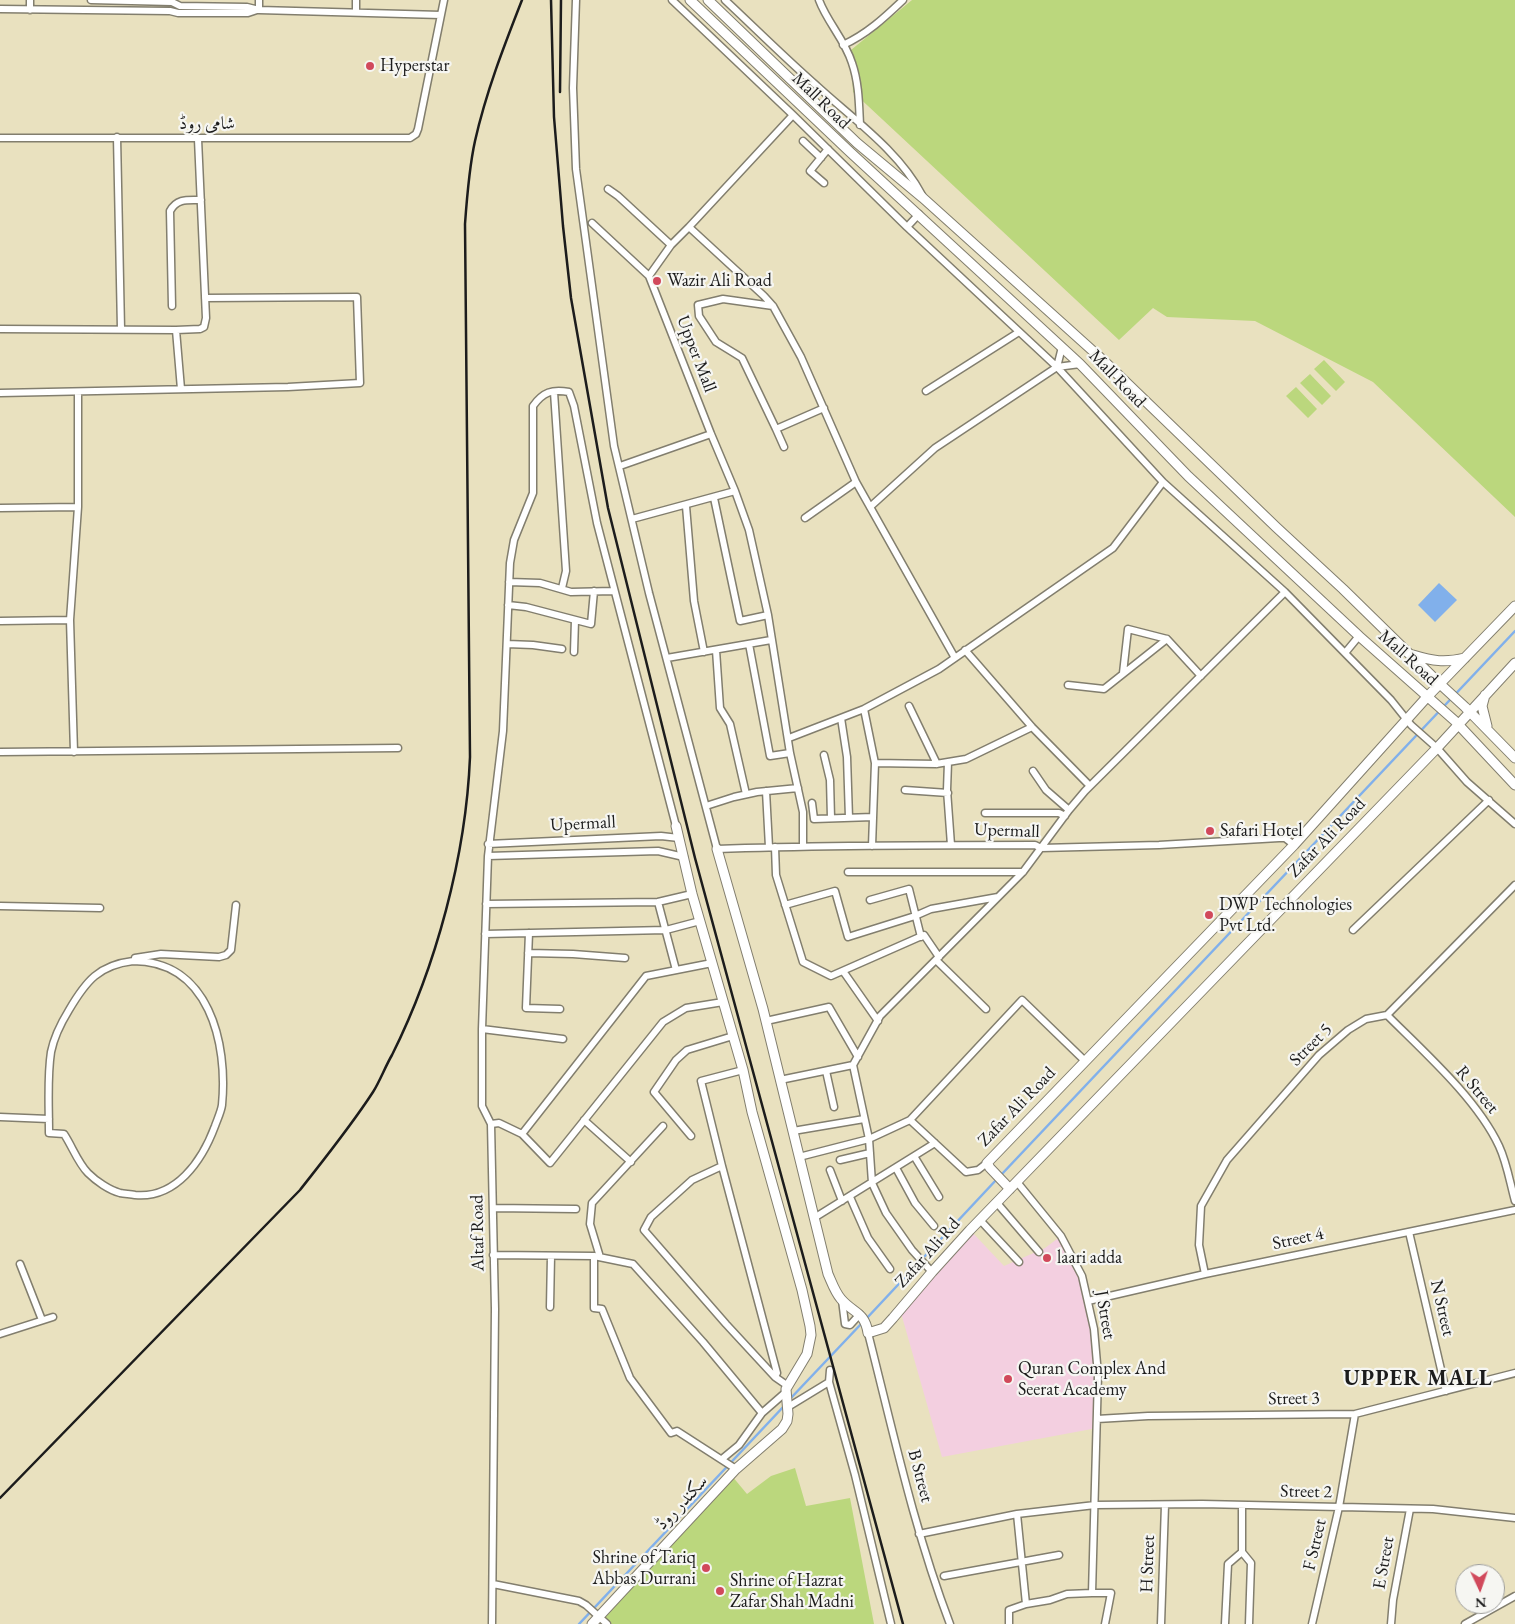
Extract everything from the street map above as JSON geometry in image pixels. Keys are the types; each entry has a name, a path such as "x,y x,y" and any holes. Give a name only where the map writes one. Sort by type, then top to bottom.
{"street":[{"path":"30,0 30,10"},
{"path":"90,0 172,2 180,6 247,6 258,10"},
{"path":"258,10 259,0"},
{"path":"356,0 356,12"},
{"path":"0,9 170,10 178,13 248,13 258,10 441,15 444,0"},
{"path":"576,0 573,88 576,169 614,446 666,658 717,849 766,1021 828,1274 834,1289 842,1300 861,1315 867,1328"},
{"path":"672,0 907,227 1057,367 1163,482 1285,592 1391,700 1409,722 1467,782 1515,824"},
{"name":"Mall Road","path":"690,0 850,152 1080,364 1188,476 1359,636 1456,722 1515,785"},
{"name":"Mall Road","path":"708,0 857,142 923,198 1104,361 1467,709 1515,758"},
{"path":"725,0 903,166 913,178 923,198"},
{"path":"819,0 824,14 852,62 858,92 860,125"},
{"path":"843,45 876,25 903,0"},
{"name":"شامی روڈ","path":"0,138 404,139 413,136 418,129 441,15"},
{"path":"592,223 649,276 671,244 793,115"},
{"path":"117,137 121,330"},
{"path":"0,328 176,330 200,329 204,327 206,318 198,139"},
{"path":"803,141 821,158"},
{"path":"824,183 810,171 828,149"},
{"path":"608,190 618,196 671,244"},
{"path":"172,306 170,211 175,203 179,201 201,200"},
{"path":"907,227 919,214"},
{"path":"689,227 773,306 801,357 856,482 955,658"},
{"name":"Upper Mall","path":"649,276 711,434 736,492 749,530 768,615 790,753 803,812 803,846"},
{"path":"0,393 360,383 358,297 205,298"},
{"path":"773,306 722,299 698,305 698,308 699,316 716,342 742,358 784,447"},
{"path":"176,330 181,389"},
{"path":"926,391 1019,332"},
{"path":"1057,367 1062,347"},
{"path":"870,507 935,448 1057,367 1080,364"},
{"path":"74,752 70,620 78,507 78,392"},
{"path":"562,588 566,572 554,392 569,392 574,406 597,523 613,590 676,826"},
{"name":"Altaf Road","path":"492,1624 495,1309 491,1124 482,1106 482,1028 488,844 503,731 510,563 514,540 533,493 533,406 540,397 554,392"},
{"path":"776,429 824,408"},
{"path":"620,466 711,434"},
{"path":"804,518 856,482"},
{"path":"789,738 864,708 939,670 1113,548 1163,482"},
{"path":"632,519 736,492"},
{"path":"714,498 740,621 768,615"},
{"path":"686,506 694,601 704,652"},
{"path":"0,508 78,507"},
{"path":"509,582 540,583 571,592 613,590"},
{"path":"508,605 591,624 594,591"},
{"path":"932,1272 912,1250 886,1213 872,1183 869,1139 853,1065 880,1016 1023,872 1067,813 1090,786 1285,592"},
{"name":"Zafar Ali Road","path":"1515,606 1465,658 1443,687 1427,697 1409,722 1294,845 1084,1061 988,1165 1010,1189 1434,746 1467,709 1485,695 1515,663"},
{"path":"0,622 70,620"},
{"path":"574,652 575,620"},
{"path":"1123,673 1128,629 1167,639 1201,676"},
{"path":"1345,653 1359,636"},
{"path":"1068,685 1104,689 1167,639"},
{"path":"666,658 771,640"},
{"path":"507,644 562,648"},
{"path":"749,644 770,756 790,753"},
{"path":"716,650 720,708 730,724 746,794"},
{"path":"965,650 1032,727 1090,786"},
{"path":"1410,655 1434,662 1449,662 1465,658"},
{"path":"1485,695 1482,706 1488,730"},
{"path":"909,706 937,764"},
{"path":"864,708 875,763 872,846"},
{"path":"841,718 847,757 849,818"},
{"path":"875,763 937,764 966,759 1032,727"},
{"path":"0,752 398,748"},
{"path":"824,755 830,780 831,818"},
{"path":"948,762 951,845"},
{"path":"1033,771 1046,790 1067,813"},
{"path":"706,806 746,794 798,788"},
{"path":"905,790 948,793"},
{"path":"766,791 776,875 803,962 831,976 924,935 937,958 986,1010"},
{"path":"1353,930 1488,800"},
{"path":"812,803 814,819 873,817"},
{"path":"985,813 1067,813"},
{"name":"سکندر روڈ","path":"592,1624 734,1467 782,1430 787,1421 787,1397 808,1354 811,1335 802,1290 752,1112 743,1070 692,894 676,826"},
{"name":"Upermall","path":"488,844 661,836 679,838"},
{"name":"Upermall","path":"717,849 803,846 951,845 1035,845 1041,848 1159,845 1279,838 1285,838 1294,845"},
{"path":"488,856 658,851 684,857"},
{"path":"848,872 1023,872"},
{"name":"Street 5","path":"1205,1274 1199,1245 1201,1206 1227,1160 1319,1054 1348,1030 1366,1019 1387,1014 1515,885"},
{"path":"785,905 835,890 848,937 916,916 931,909 998,897"},
{"path":"870,900 908,890 921,937"},
{"path":"486,904 658,902 692,894"},
{"path":"658,902 676,970"},
{"path":"126,962 130,958 161,954 219,957 226,955 231,950 236,905"},
{"path":"0,906 100,908"},
{"path":"485,934 666,930 700,920"},
{"path":"529,933 526,1008 560,1009"},
{"path":"528,953 625,958"},
{"path":"151,961 175,970 194,986 211,1015 218,1032 222,1068 222,1107 209,1142 183,1179 158,1193 145,1196 120,1193 99,1182 87,1172 64,1134 49,1134 49,1119 50,1060 55,1038 80,990 89,980 112,965 126,962 151,961"},
{"path":"522,1134 646,976 712,963"},
{"path":"843,971 878,1021"},
{"path":"799,1157 869,1139 910,1120 1022,1000 1084,1061"},
{"path":"491,1124 499,1123 522,1134 550,1163 663,1022 686,1008 723,1002"},
{"path":"766,1021 829,1007 858,1057"},
{"name":"R Street","path":"1387,1014 1479,1113 1500,1147 1515,1201"},
{"path":"482,1028 563,1039"},
{"path":"691,1136 654,1092 676,1060 687,1050 733,1036"},
{"path":"780,1080 853,1065"},
{"path":"743,1070 701,1081 722,1166 761,1307 777,1373 775,1377"},
{"path":"826,1070 834,1106"},
{"path":"0,1117 49,1119"},
{"path":"793,1132 864,1119"},
{"path":"584,1120 631,1162"},
{"path":"910,1120 966,1172 978,1170 988,1165"},
{"path":"663,1126 592,1203 590,1224 597,1256 594,1308 602,1309 630,1378 671,1433 677,1431 734,1467"},
{"path":"814,1218 935,1143"},
{"path":"840,1160 870,1153"},
{"path":"914,1156 939,1197"},
{"path":"722,1166 692,1180 651,1217 644,1230 775,1377 787,1397"},
{"path":"896,1168 915,1203 934,1226"},
{"path":"830,1170 842,1201"},
{"name":"J Street","path":"1018,1182 1061,1236 1082,1276 1094,1329 1098,1375 1092,1593"},
{"name":"Zafar Ali Rd","path":"867,1328 878,1331 889,1323 932,1272 1010,1189"},
{"path":"850,1197 868,1238 890,1269"},
{"path":"997,1203 1040,1252"},
{"path":"493,1208 576,1209"},
{"name":"Street 4","path":"1088,1301 1205,1274 1515,1210"},
{"path":"980,1220 1019,1262"},
{"name":"N Street","path":"1409,1232 1446,1391"},
{"path":"493,1255 597,1256 633,1264 703,1342 762,1413"},
{"path":"550,1307 552,1256"},
{"path":"20,1264 42,1320"},
{"path":"842,1300 845,1324 850,1325 861,1315"},
{"path":"0,1334 53,1317"},
{"name":"B Street","path":"867,1328 919,1534 950,1624"},
{"path":"830,1370 828,1382 855,1475 891,1624"},
{"name":"Street 3","path":"1097,1419 1148,1416 1355,1414 1515,1373"},
{"path":"723,1460 739,1445 762,1413 787,1397 828,1382"},
{"name":"F Street","path":"1312,1624 1339,1507 1355,1414"},
{"name":"Street 2","path":"919,1534 1017,1514 1095,1505 1410,1508 1515,1518"},
{"name":"H Street","path":"1161,1624 1165,1505"},
{"path":"1242,1505 1242,1552 1252,1563 1249,1624"},
{"name":"E Street","path":"1391,1624 1393,1600 1410,1508"},
{"path":"1017,1514 1026,1604"},
{"path":"1225,1624 1228,1564 1242,1552"},
{"path":"944,1576 1059,1554"},
{"path":"493,1584 580,1601 607,1624"},
{"path":"1009,1624 1009,1610 1026,1604 1050,1600 1067,1594 1111,1593 1105,1624"},
{"path":"1465,1624 1515,1596"}],"shaded area":[{"name":"Quran Complex And Seerat Academy","path":"970,1230 1004,1266 1045,1248 1061,1236 1082,1276 1094,1329 1097,1428 942,1457 899,1306"}],"green space":[{"path":"912,0 1515,0 1515,517 1373,382 1255,321 1167,317 1153,308 1119,340 853,92 851,50"},
{"path":"1324,360 1345,382 1336,391 1314,369"},
{"path":"1310,374 1331,396 1322,405 1300,383"},
{"path":"1296,387 1317,409 1308,418 1286,396"},
{"path":"795,1468 806,1506 850,1498 874,1624 610,1624 600,1612 732,1476 747,1494 771,1476"}],"water":[{"path":"1439,583 1457,600 1435,622 1418,605"}],"waterway":[{"path":"1001,1175 1515,631"},
{"path":"866,1319 997,1179"},
{"path":"790,1399 862,1323"},
{"path":"579,1624 785,1405"}],"railway":[{"path":"0,1498 300,1190 347,1130 373,1092 408,1021 435,948 455,872 467,795 470,757 465,224 468,182 484,105 522,0"},
{"path":"551,0 554,117 571,298 608,508 695,858 903,1624"},
{"path":"560,92 561,0"}],"place":[{"name":"Hyperstar","path":"370,66"},
{"name":"Wazir Ali Road","path":"657,281"},
{"name":"Safari Hotel","path":"1210,831"},
{"name":"DWP Technologies Pvt Ltd.","path":"1209,915"},
{"name":"laari adda","path":"1047,1258"},
{"name":"Quran Complex And Seerat Academy","path":"1008,1379"},
{"name":"Shrine of Tariq Abbas Durrani","path":"706,1568"},
{"name":"Shrine of Hazrat Zafar Shah Madni","path":"720,1591"}],"district":[{"name":"UPPER MALL","path":"1418,1379"}]}
